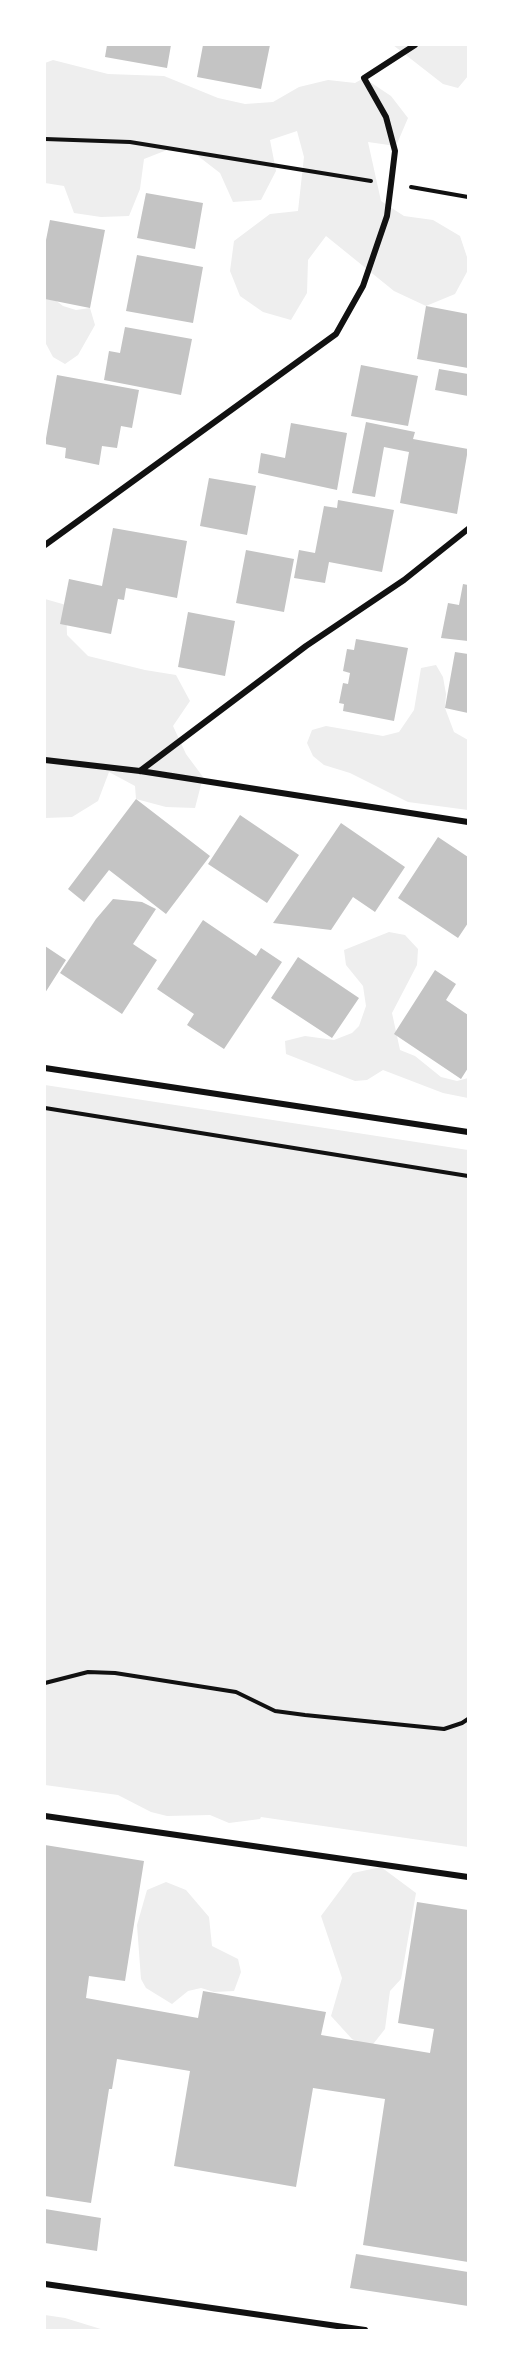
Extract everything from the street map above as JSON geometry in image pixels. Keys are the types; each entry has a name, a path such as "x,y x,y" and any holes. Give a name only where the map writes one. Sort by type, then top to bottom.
{"street":[{"path":"45,545 336,334 363,286 387,216 395,151 386,117 364,78 415,45"},
{"path":"140,771 306,646 405,580 468,529"},
{"path":"45,760 140,771 468,822"},
{"path":"45,1068 468,1132"},
{"path":"45,1816 468,1877"},
{"path":"45,2284 365,2330"}],"path":[{"path":"45,139 130,142 468,196"},
{"path":"45,1108 468,1176"},
{"path":"45,1683 88,1672 115,1673 236,1692 276,1711 305,1715 444,1729 468,1719"}],"shaded area":[{"path":"393,45 468,45 468,76 458,88 443,84"},
{"path":"53,60 108,74 164,76 218,98 245,104 273,102 299,87 328,80 355,83 364,78 391,96 408,118 396,146 368,142 381,201 404,216 433,220 460,236 468,260 468,270 455,294 426,306 394,291 326,236 308,260 307,293 291,320 263,312 240,296 230,271 234,241 270,214 298,211 304,157 297,131 270,140 276,171 261,200 233,202 220,173 198,156 172,148 144,159 140,189 129,216 101,217 74,213 64,186 45,183 45,63"},
{"path":"45,292 63,306 76,310 90,308 95,325 78,355 65,364 53,357 45,342"},
{"path":"45,599 66,605 67,635 88,656 176,675 190,701 173,726 186,754 203,777 195,808 166,807 136,799 135,786 109,772 98,801 72,817 45,818"},
{"path":"436,665 443,677 446,694 445,708 454,732 468,740 468,810 408,802 350,773 324,765 313,756 307,743 312,730 326,726 383,736 399,732 414,710 421,668"},
{"path":"389,932 405,935 418,949 417,965 392,1013 400,1050 415,1056 441,1077 457,1081 468,1078 468,1098 443,1093 383,1070 367,1080 355,1081 286,1054 285,1041 305,1036 334,1040 352,1033 359,1026 366,1006 363,986 346,965 344,950"},
{"path":"45,1085 468,1150 468,1847 261,1817 229,1823 210,1815 167,1816 151,1812 118,1795 45,1785"},
{"path":"381,1867 416,1893 401,1979 390,1991 385,2029 370,2048 352,2039 331,2016 342,1978 321,1916 353,1873"},
{"path":"166,1882 186,1890 209,1917 212,1946 238,1959 241,1972 234,1991 214,1992 201,1988 188,1991 172,2004 146,1988 141,1979 137,1925 147,1890"},
{"path":"45,2315 65,2318 104,2330 45,2330"}],"building":[{"path":"107,45 171,45 167,68 105,57"},
{"path":"203,45 270,45 261,89 197,77"},
{"path":"146,193 203,203 195,249 137,238"},
{"path":"50,220 105,230 90,308 45,299 45,245"},
{"path":"137,255 203,267 193,323 126,311"},
{"path":"426,306 468,314 468,368 417,359"},
{"path":"125,327 192,339 181,395 104,380 109,351 120,353"},
{"path":"361,365 418,376 408,426 351,416"},
{"path":"439,369 468,374 468,396 435,390"},
{"path":"57,375 139,390 132,428 121,426 117,448 102,446 99,465 65,458 66,448 45,444"},
{"path":"366,422 415,432 413,439 468,449 457,514 400,503 409,452 384,447 375,497 352,493"},
{"path":"291,423 347,433 337,490 258,473 261,453 285,458"},
{"path":"209,478 256,486 247,535 200,526"},
{"path":"338,500 394,510 382,572 329,562 325,583 294,578 299,550 315,553 324,506 337,508"},
{"path":"113,528 187,541 177,598 126,588 124,600 118,599 111,634 60,624 69,579 102,586"},
{"path":"246,550 294,559 284,612 236,603"},
{"path":"463,584 468,585 468,641 441,638 448,603 459,605"},
{"path":"188,612 235,621 225,676 178,667"},
{"path":"356,639 408,648 394,721 343,711 344,704 339,703 343,683 348,684 350,673 343,671 347,649 354,650"},
{"path":"455,652 468,654 468,713 445,708"},
{"path":"136,799 210,856 166,914 109,870 84,902 68,889"},
{"path":"240,815 299,855 267,903 208,864"},
{"path":"341,823 405,867 375,912 353,897 331,930 273,923"},
{"path":"438,837 468,857 468,923 458,938 398,898"},
{"path":"113,899 142,902 156,909 133,944 157,960 122,1014 60,973 96,919"},
{"path":"203,920 256,956 261,948 282,962 224,1049 187,1025 194,1014 157,989"},
{"path":"45,946 66,960 45,993"},
{"path":"298,957 359,998 332,1038 271,998"},
{"path":"435,970 456,984 446,1000 468,1015 468,1068 461,1079 394,1034"},
{"path":"45,1845 144,1861 125,1981 89,1976 86,1998 198,2018 203,1991 326,2012 321,2035 430,2053 434,2029 398,2023 417,1902 468,1910 468,2262 363,2245 385,2099 313,2088 296,2187 174,2166 190,2071 117,2059 112,2089 109,2089 91,2203 45,2196"},
{"path":"45,2209 101,2218 97,2251 45,2243"},
{"path":"356,2254 468,2272 468,2306 350,2288"}]}
